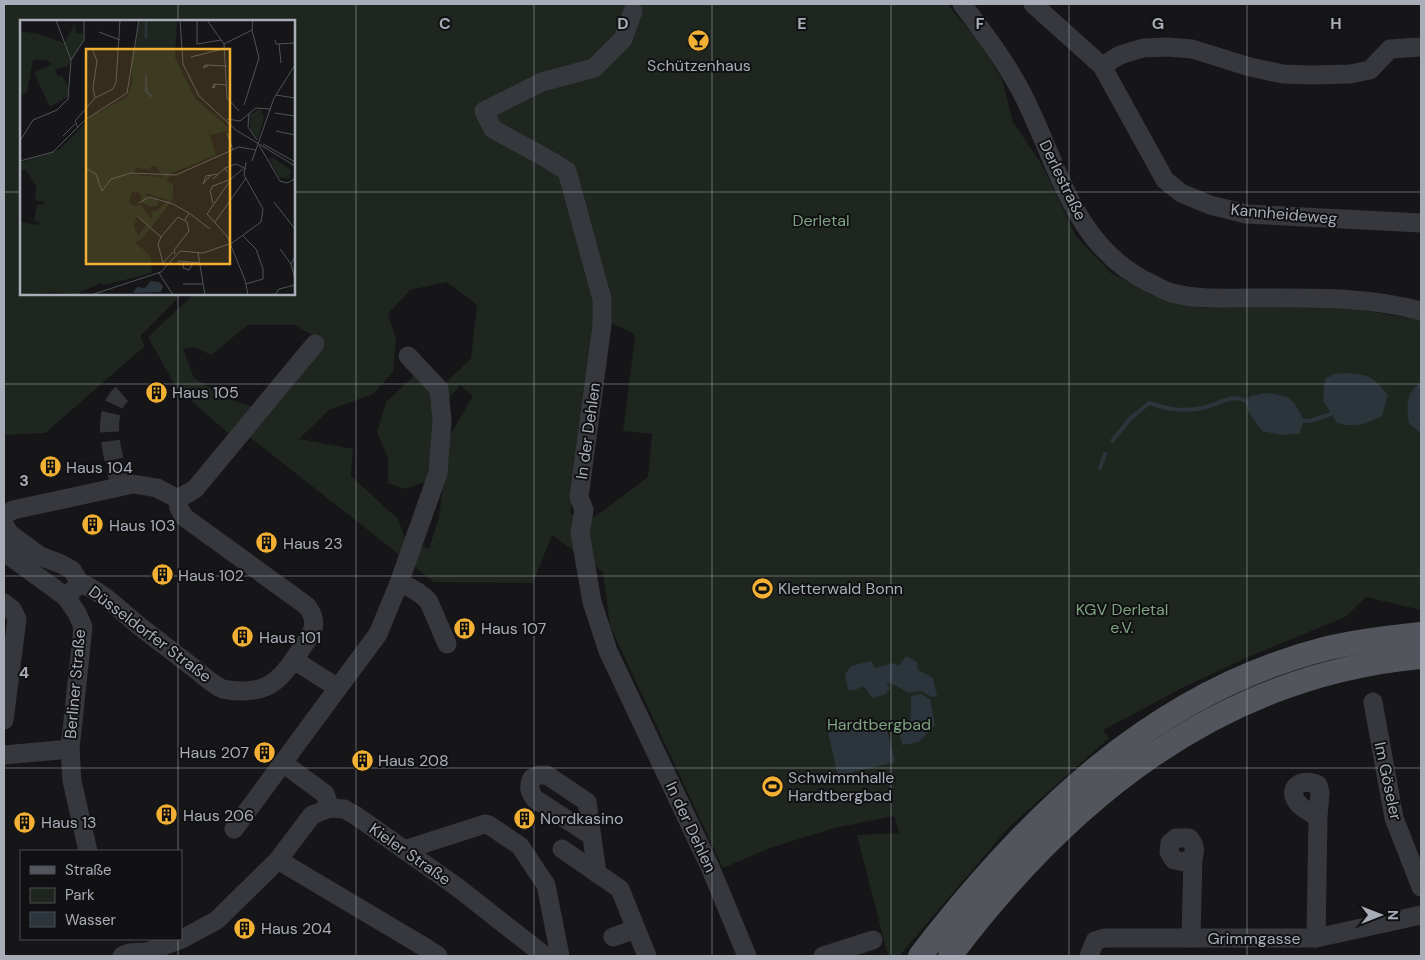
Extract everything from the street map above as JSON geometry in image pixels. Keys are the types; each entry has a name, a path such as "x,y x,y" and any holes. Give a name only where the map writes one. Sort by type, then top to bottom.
{"main road":[{"path":"920,956 1012,846 1088,774 1165,718 1212,692 1271,666 1329,648 1380,638 1421,634"},
{"path":"955,952 1012,882 1055,836 1121,778 1177,739 1226,711 1282,688 1333,672 1421,657"}],"street":[{"name":"Derlestraße","path":"962,4 991,42 1023,95 1078,216 1102,248 1133,276 1172,293 1192,296 1212,298 1344,298 1403,306 1421,311"},
{"name":"Kannheideweg","path":"1034,4 1102,66 1165,180 1181,193 1210,205 1246,214 1421,223"},
{"name":"In der Dehlen","path":"633,10 623,40 594,68 542,82 484,111 493,129 567,171 602,299 602,325 579,497 584,510 580,534 592,602 608,651 710,867 747,956"},
{"path":"1102,66 1120,55 1143,48 1168,47 1192,49 1250,67 1284,74 1350,74 1370,70 1390,49 1421,47"},
{"path":"4,518 6,514 13,510 133,484 157,488 178,499 195,489 315,344"},
{"path":"234,829 378,634 399,583 438,473 442,421 439,389 408,356"},
{"name":"Düsseldorfer Straße","path":"66,597 80,582 93,588 156,640 222,688 241,691 265,687 280,676 294,660 312,633 314,622 312,612 307,606 184,517 179,508 178,499"},
{"path":"4,525 10,534 40,556 72,570 80,582"},
{"name":"Berliner Straße","path":"4,552 66,597 77,612 83,627 70,749 72,781 88,850"},
{"path":"399,583 425,596 446,644"},
{"path":"4,603 12,609 17,619 8,655 4,720"},
{"path":"294,660 338,688"},
{"name":"Im Göseler","path":"1373,702 1394,818 1421,887"},
{"path":"4,753 70,749"},
{"path":"182,939 217,920 278,860 312,815 330,808 325,794 283,762"},
{"name":"Kieler Straße","path":"330,808 344,809 387,837 457,887 545,956"},
{"name":"Grimmgasse","path":"1316,938 1318,817"},
{"path":"404,850 485,824 512,840 520,846 546,885 560,956"},
{"path":"592,836 597,873"},
{"path":"562,848 620,889 647,956"},
{"name":"Grimmgasse","path":"1191,938 1193,857"},
{"path":"278,860 438,956"},
{"name":"Grimmgasse","path":"1089,956 1095,941 1104,938 1316,938 1421,915"},
{"path":"613,937 636,929"},
{"path":"126,951 148,952 179,940"},
{"path":"823,956 872,940"}],"green space":[{"name":"Derletal","path":"4,4 947,4 981,44 1002,80 1013,122 1042,165 1076,236 1111,273 1152,295 1203,308 1351,308 1421,320 1421,610 1366,597 1345,617 1246,658 1182,688 1103,730 1109,738 1010,826 899,956 888,956 857,835 899,833 894,816 834,828 770,848 723,868 610,626 603,572 552,535 533,583 434,582 247,435 228,433 176,387 148,337 193,295 295,295 295,20 20,20 20,295 181,295 140,336 145,346 45,433 4,435","holes":["447,282 477,305 471,359 444,384 414,376 386,402 377,432 388,458 388,483 405,489 430,480 436,414 460,385 473,396 450,435 439,517 429,549 405,538 398,519 351,476 353,449 299,439 329,410 373,394 393,372 396,339 388,314 410,290","596,316 631,332 635,337 623,431 652,434 648,477 595,517 570,514","248,325 295,325 325,342 267,411 228,399 194,378 183,349 195,347 211,355"]}],"water":[{"path":"1348,373 1371,378 1388,395 1382,416 1360,424 1337,423 1323,400 1325,379 1334,374"},
{"path":"1421,382 1421,433 1409,424 1408,400 1412,391"},
{"path":"1266,393 1287,397 1294,403 1304,421 1299,434 1281,435 1262,431 1248,411 1246,401 1251,396"},
{"path":"906,656 917,662 918,670 933,678 937,696 932,697 921,691 909,693 891,683 886,684 890,688 886,694 872,698 864,686 855,690 848,690 845,674 851,666 871,661 875,668 894,663 899,666"},
{"path":"921,694 930,699 935,725 919,742 902,745 899,731 905,730 911,719 911,696"},
{"path":"864,724 866,731 886,726 895,762 838,776 828,733"}],"waterway":[{"path":"1112,441 1131,418 1149,403 1181,410 1202,408 1237,398 1249,403"},
{"path":"1300,420 1310,421 1334,413"},
{"path":"1100,468 1105,454"}],"tunnel":[{"path":"120,487 112,451 110,425 111,413 115,403 122,394"}],"place":[{"name":"Schützenhaus","path":"699,41"},
{"name":"Haus 105","path":"156,392"},
{"name":"Haus 104","path":"50,467"},
{"name":"Haus 103","path":"93,525"},
{"name":"Haus 23","path":"267,543"},
{"name":"Haus 102","path":"162,575"},
{"name":"Kletterwald Bonn","path":"762,588"},
{"name":"Haus 107","path":"465,628"},
{"name":"Haus 101","path":"243,637"},
{"name":"Haus 207","path":"265,752"},
{"name":"Haus 208","path":"362,760"},
{"name":"Schwimmhalle Hardtbergbad","path":"772,786"},
{"name":"Haus 206","path":"167,815"},
{"name":"Nordkasino","path":"524,818"},
{"name":"Haus 13","path":"25,822"},
{"name":"Haus 204","path":"245,928"}],"park label":[{"name":"KGV Derletal e.V.","path":"1122,618"},
{"name":"Hardtbergbad","path":"879,724"}]}
